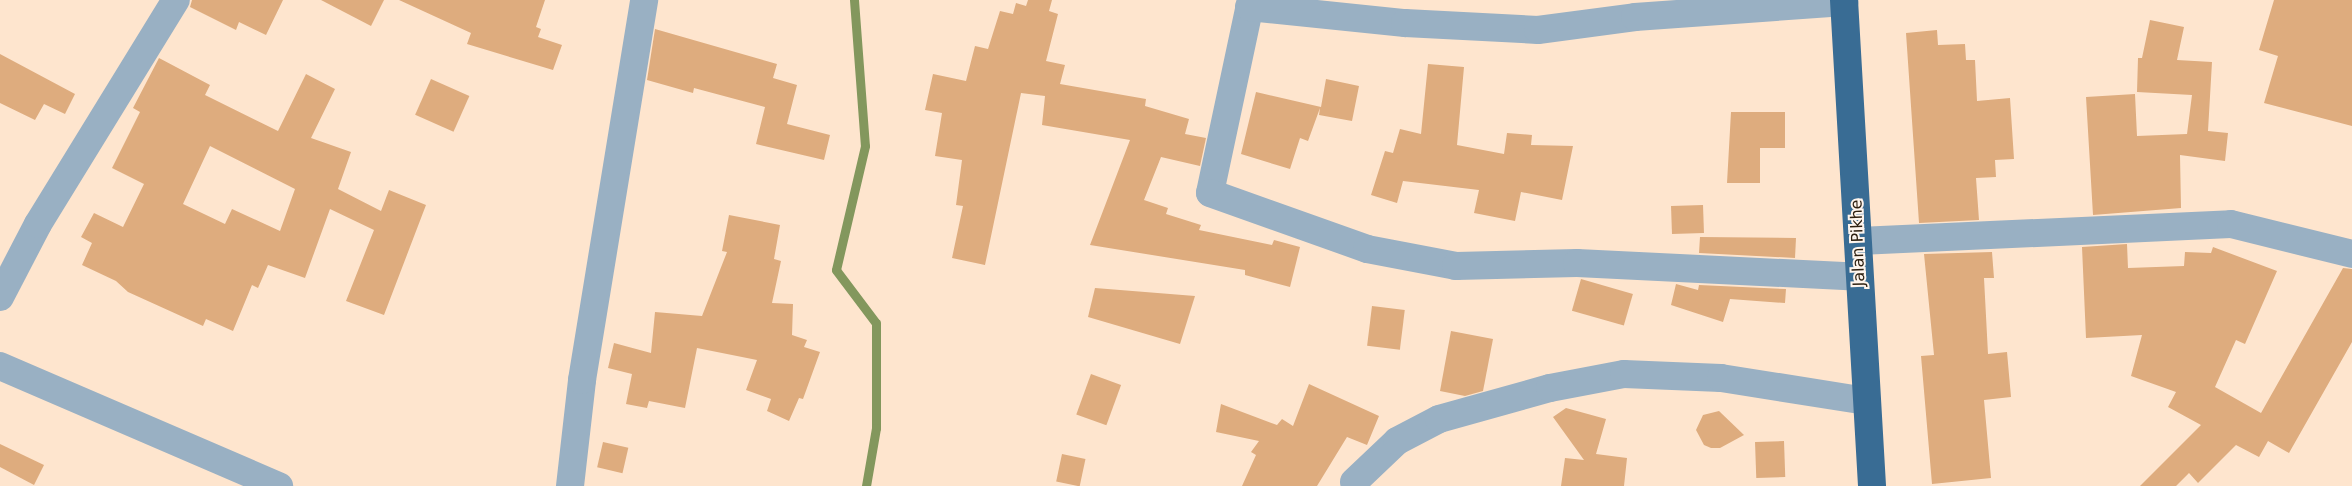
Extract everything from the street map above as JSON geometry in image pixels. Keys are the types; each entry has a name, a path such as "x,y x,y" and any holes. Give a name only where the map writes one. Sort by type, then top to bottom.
{"highway":[{"name":"Jalan Pikhe","path":"1844,1 1872,486"}],"street":[{"path":"0,297 38,224 176,0"},
{"path":"570,486 582,380 644,0"},
{"path":"1844,1 1635,17 1538,30 1405,23 1250,4 1210,193 1367,249 1456,266 1577,263 1859,277"},
{"path":"1858,241 2231,224 2352,254"},
{"path":"0,366 280,486"},
{"path":"1354,482 1397,441 1439,419 1550,388 1624,374 1721,378 1866,401"}],"building":[{"path":"192,0 283,0 266,35 239,22 236,30 190,7"},
{"path":"321,0 384,0 371,26"},
{"path":"399,0 545,0 536,27 541,29 538,37 562,45 553,70 467,44 471,33"},
{"path":"1028,0 1052,0 1049,11 1058,14 1046,61 1065,65 1060,84 1146,99 1145,106 1189,119 1185,134 1206,138 1200,166 1161,157 1144,200 1168,208 1166,214 1201,225 1199,230 1272,245 1274,240 1300,247 1290,287 1245,275 1245,270 1090,245 1130,140 1042,125 1045,96 1021,93 985,265 952,258 963,206 956,205 962,160 935,156 942,113 925,110 933,74 966,81 975,46 988,49 1000,11 1013,14 1016,3 1026,6"},
{"path":"2274,0 2352,0 2352,126 2264,103 2278,56 2259,50"},
{"path":"2150,20 2184,27 2177,60 2212,62 2208,131 2228,133 2225,161 2180,155 2181,208 2093,215 2086,97 2135,94 2137,136 2187,134 2192,95 2137,92 2138,58 2142,58"},
{"path":"655,29 777,64 773,78 797,85 787,124 830,135 824,160 756,144 765,107 694,88 693,93 647,80"},
{"path":"1937,30 1938,45 1965,44 1966,60 1975,60 1977,101 2010,98 2014,159 1995,160 1996,177 1976,178 1979,220 1919,223 1906,33"},
{"path":"0,54 75,94 65,114 44,104 35,120 0,103"},
{"path":"159,58 210,85 205,95 278,131 306,74 335,89 311,138 351,152 338,189 381,211 389,190 426,205 384,315 346,301 374,230 330,209 305,278 268,265 258,288 252,285 233,331 206,319 203,326 128,292 116,281 82,265 92,243 81,237 94,213 123,227 144,184 112,168 140,112 133,108","holes":["210,146 295,189 280,231 232,209 225,224 183,204"]},
{"path":"1428,64 1464,67 1457,145 1504,154 1507,133 1532,135 1531,145 1573,146 1562,200 1521,192 1515,221 1474,213 1479,190 1403,181 1397,203 1371,195 1385,151 1393,153 1400,129 1421,134"},
{"path":"431,79 469,96 454,132 415,115"},
{"path":"1326,79 1359,86 1352,121 1319,115 1320,108 1308,141 1300,138 1290,169 1241,154 1256,92 1321,107"},
{"path":"1731,112 1785,112 1785,148 1760,148 1760,183 1727,183"},
{"path":"1703,205 1704,233 1672,234 1671,206"},
{"path":"729,215 780,225 774,259 781,261 772,303 793,304 792,335 807,340 804,347 820,352 803,399 799,398 789,421 767,411 771,399 746,390 757,360 697,348 685,408 649,401 647,408 626,404 632,374 608,368 614,343 651,353 655,312 702,316 727,252 722,251"},
{"path":"1700,237 1796,238 1795,258 1699,253"},
{"path":"2127,244 2128,268 2184,266 2185,252 2211,253 2213,247 2277,271 2245,344 2236,340 2215,387 2261,413 2343,268 2352,269 2352,342 2289,453 2268,441 2259,457 2236,445 2198,483 2189,473 2176,486 2140,486 2201,425 2168,407 2176,392 2131,376 2142,335 2086,338 2082,247"},
{"path":"1992,252 1994,278 1984,278 1988,354 2007,352 2011,397 1984,400 1991,478 1932,484 1921,356 1934,355 1924,254"},
{"path":"1581,279 1633,294 1624,326 1572,311"},
{"path":"1676,284 1698,290 1699,285 1786,289 1785,303 1730,299 1723,322 1671,305"},
{"path":"1095,288 1195,296 1180,344 1088,317"},
{"path":"1372,306 1405,310 1400,350 1367,346"},
{"path":"1451,331 1493,339 1483,391 1465,396 1440,391"},
{"path":"1091,374 1121,385 1106,425 1076,414"},
{"path":"1309,384 1379,416 1367,445 1347,437 1317,486 1242,486 1256,455 1251,452 1259,441 1216,432 1221,404 1277,425 1282,419 1293,426"},
{"path":"1566,408 1606,419 1596,454 1627,458 1624,486 1561,486 1565,458 1584,460 1553,417"},
{"path":"1719,411 1744,435 1720,448 1711,448 1704,445 1696,430 1703,415"},
{"path":"1784,441 1785,477 1756,478 1755,442"},
{"path":"603,442 628,448 622,473 597,467"},
{"path":"0,444 44,465 34,485 0,467"},
{"path":"1062,454 1085,459 1080,486 1056,481"}],"waterway":[{"path":"854,0 865,146 836,270 876,323 876,428 866,486"}]}
